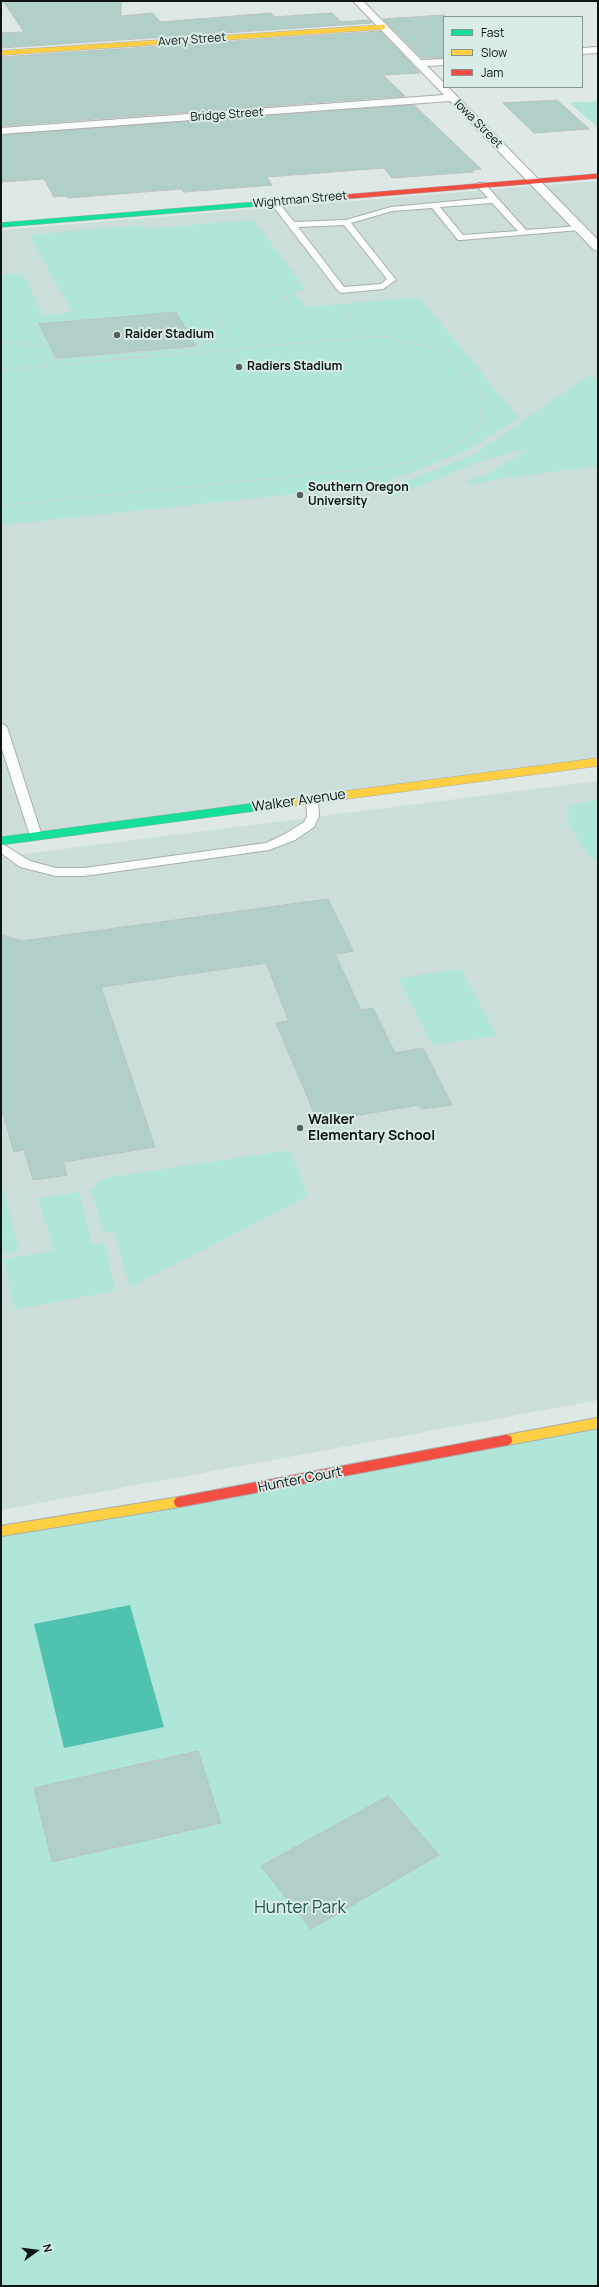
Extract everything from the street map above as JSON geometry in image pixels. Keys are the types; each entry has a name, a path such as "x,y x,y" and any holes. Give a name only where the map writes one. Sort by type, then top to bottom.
{"street":[{"name":"Iowa Street","path":"358,1 598,247"},
{"name":"Avery Street","path":"1,53 383,27"},
{"path":"583,51 598,50"},
{"path":"419,63 443,62"},
{"name":"Bridge Street","path":"1,132 452,98"},
{"name":"Wightman Street","path":"1,225 598,176"},
{"name":"Walker Avenue","path":"1,841 598,762"},
{"name":"Hunter Court","path":"1,1531 255,1489 598,1423"}],"lane":[{"path":"482,185 524,233"},
{"path":"291,225 346,222 391,209 495,200"},
{"path":"274,202 342,290 383,286 392,280 346,222"},
{"path":"434,205 461,238 579,228"},
{"path":"1,727 36,836"},
{"path":"1,847 25,864 56,872 84,872 269,846 290,837 310,824 313,816 312,800"}],"path":[{"path":"278,301 296,293 342,290"},
{"path":"1,342 44,347 50,351 54,360 201,347 198,343 229,340 210,307"},
{"path":"33,323 44,347 42,352 48,366"},
{"path":"1,370 380,336 448,351 482,397 482,414 480,423 465,439 419,460 384,467 1,506"},
{"path":"105,361 128,356 155,356"}],"shaded area":[{"name":"Southern Oregon University","path":"598,181 598,760 1,837 1,230"},
{"name":"Walker Elementary School","path":"598,781 598,1400 1,1510 1,857"},
{"path":"130,1605 164,1727 64,1748 34,1624"}],"green space":[{"path":"598,101 598,128 570,103"},
{"name":"Radiers Stadium","path":"253,220 307,290 295,292 306,307 419,297 519,418 467,450 380,485 1,525 1,275 23,273 43,315 72,312 29,235 140,225 143,229"},
{"path":"588,376 598,378 598,466 491,480 473,485 466,481 484,476 529,449 486,459 392,497 380,492 475,454"},
{"path":"598,799 598,862 587,854 570,826 567,814 571,806"},
{"path":"461,969 497,1036 432,1045 398,978"},
{"path":"290,1150 308,1196 130,1287 114,1232 104,1233 91,1190 104,1178"},
{"path":"1,1179 19,1251 1,1254"},
{"path":"79,1192 92,1244 105,1243 115,1291 15,1309 3,1259 54,1251 38,1198"},
{"name":"Hunter Park","path":"598,1426 598,2286 1,2286 1,1530"}],"building":[{"path":"3,1 121,1 121,16 153,13 160,22 271,13 274,17 332,13 341,22 369,20 372,23 1,48 1,33 24,32"},
{"path":"444,15 443,58 422,58 383,19"},
{"path":"380,31 420,73 383,75 405,96 1,126 1,57"},
{"path":"557,100 589,129 534,133 503,103"},
{"path":"414,105 481,169 472,170 474,172 392,178 384,168 267,177 272,185 184,192 181,189 68,198 66,196 54,197 44,179 1,182 1,135"},
{"name":"Raider Stadium","path":"176,312 196,346 56,358 39,324"},
{"path":"328,899 353,951 335,954 361,1010 373,1008 395,1053 423,1048 452,1105 421,1109 419,1105 318,1122 276,1023 289,1021 266,963 101,987 155,1147 63,1162 67,1175 33,1180 24,1150 14,1152 1,1107 1,935 22,941"},
{"path":"198,1751 221,1823 52,1862 34,1788"},
{"path":"388,1796 439,1855 311,1929 261,1866"}],"traffic: fast":[{"path":"1,225 318,199"},
{"path":"1,841 285,803"}],"traffic: slow":[{"path":"1,53 383,27"},
{"path":"285,803 598,762"},
{"path":"507,1440 598,1423"},
{"path":"1,1531 179,1502"}],"traffic: jam":[{"path":"318,199 598,176"},
{"path":"179,1502 507,1440"}],"place":[{"name":"Raider Stadium","path":"117,335"},
{"name":"Radiers Stadium","path":"239,367"},
{"name":"Southern Oregon University","path":"300,495"},
{"name":"Walker Elementary School","path":"300,1128"}]}
